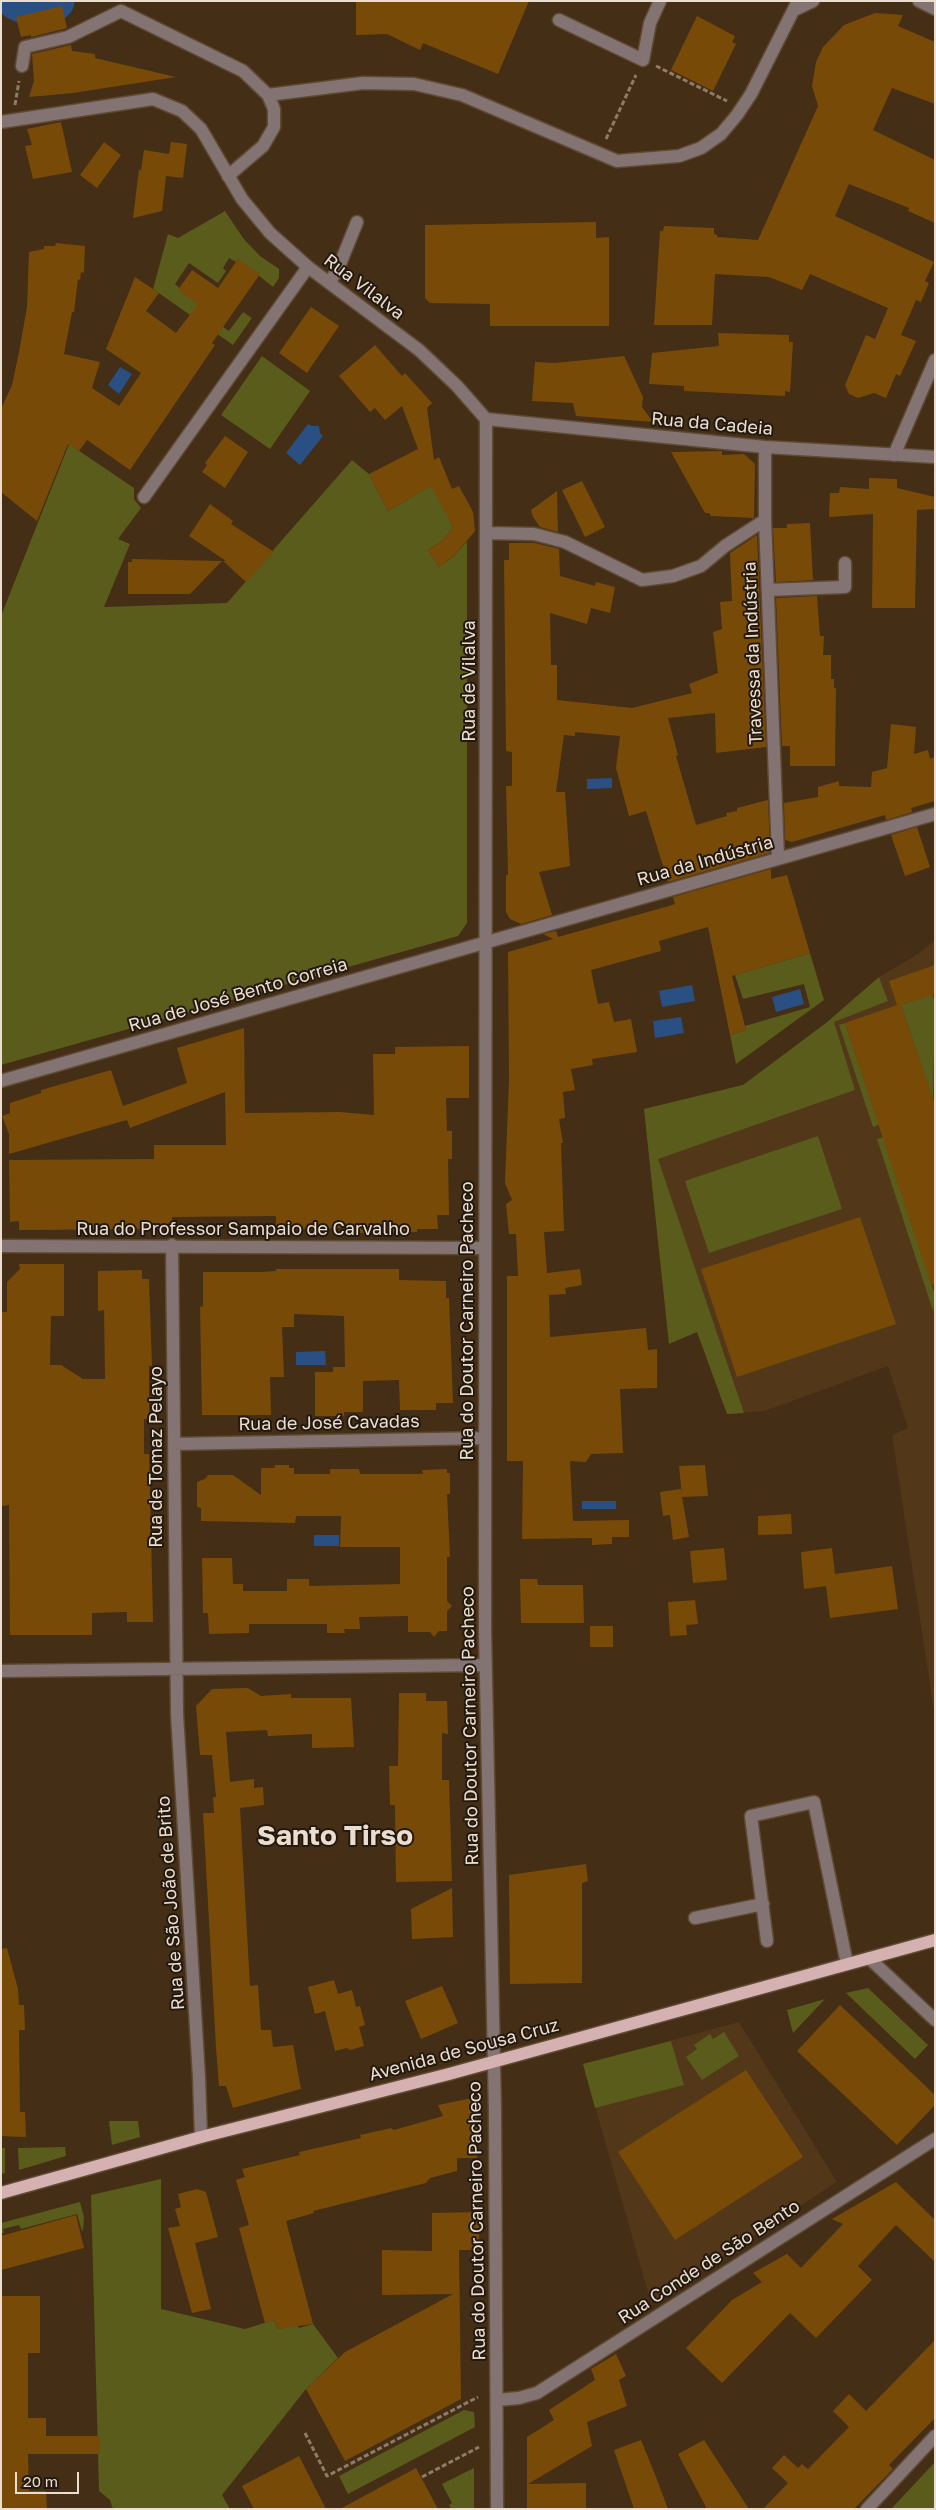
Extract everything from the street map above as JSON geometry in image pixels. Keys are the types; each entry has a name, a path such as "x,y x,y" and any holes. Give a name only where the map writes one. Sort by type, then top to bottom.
{"main road":[{"name":"Avenida de Sousa Cruz","path":"1,2194 201,2136 493,2061 935,1940"}],"street":[{"path":"559,20 643,60 650,23 660,1"},
{"path":"268,95 362,83 414,84 462,95 617,161 679,156 701,148 721,134 741,109 796,6 813,1"},
{"path":"920,1 935,9"},
{"path":"22,66 25,47 68,37 120,6 243,71 268,95 274,109 274,126 263,146 228,176"},
{"name":"Rua Vilalva","path":"6,122 153,99 182,111 201,129 242,199 270,233 308,267 419,350 457,386 486,419"},
{"path":"329,283 338,269 357,222"},
{"path":"144,497 308,267"},
{"path":"894,455 935,360"},
{"name":"Rua da Cadeia","path":"486,419 765,447 935,457"},
{"name":"Rua de Vilalva","path":"485,942 486,419"},
{"name":"Travessa da Indústria","path":"765,447 765,520 778,857"},
{"path":"486,533 534,534 565,542 642,580 673,576 701,566 765,520"},
{"path":"768,590 844,587 845,563"},
{"name":"Rua da Indústria","path":"485,942 778,857 935,814"},
{"name":"Rua de José Bento Correia","path":"1,1081 485,942"},
{"name":"Rua do Doutor Carneiro Pacheco","path":"485,942 485,1665 493,2061 497,2509"},
{"name":"Rua do Professor Sampaio de Carvalho","path":"1,1246 172,1245 485,1248"},
{"name":"Rua de Tomaz Pelayo","path":"172,1245 176,1668"},
{"name":"Rua de José Cavadas","path":"174,1444 485,1438"},
{"path":"1,1671 485,1665"},
{"name":"Rua de São João de Brito","path":"176,1668 201,2136"},
{"path":"767,1941 751,1816 814,1802 848,1964"},
{"path":"695,1918 762,1904"},
{"path":"869,1958 935,2020"},
{"name":"Rua Conde de São Bento","path":"497,2400 519,2398 537,2393 935,2138"},
{"path":"867,2509 935,2436"}],"path":[{"path":"600,154 643,60 741,109"},
{"path":"6,122 22,66"},
{"path":"305,2433 327,2476 478,2397"},
{"path":"422,2477 478,2447"}],"shaded area":[{"path":"225,211 243,238 260,256 279,269 279,278 273,287 238,259 236,262 229,258 223,268 226,271 218,283 189,263 175,284 204,308 202,312 229,331 243,312 252,318 233,345 153,289 168,234 178,238"},
{"path":"262,356 310,391 270,449 221,415"},
{"path":"69,444 134,488 134,499 141,508 118,539 130,544 104,607 227,603 352,460 369,474 388,511 432,485 453,527 443,540 428,550 439,567 454,556 467,541 467,923 458,936 1,1065 1,616"},
{"path":"935,940 935,1718 892,1435 908,1428 888,1366 765,1411 727,1414 697,1332 669,1344 644,1109 743,1085 826,1023 879,977 918,954"},
{"path":"810,953 824,1000 736,1064 730,1035 746,1030 745,1026 810,1007 804,984 743,999 735,975"},
{"path":"879,977 888,1001 834,1022 855,1090 658,1159 744,1413 727,1414 697,1332 669,1344 644,1109 743,1085 826,1023"},
{"path":"932,994 935,1002 933,1100 901,1005"},
{"path":"845,1023 877,1119 889,1121 873,1127 839,1025"},
{"path":"894,1134 884,1141 935,1295 933,1311 877,1139"},
{"path":"818,1136 842,1209 709,1253 685,1181"},
{"path":"868,1988 928,2045 915,2059 846,1993"},
{"path":"825,1999 793,2033 787,2010"},
{"path":"739,2022 837,2182 651,2303 583,2064"},
{"path":"724,2032 739,2056 702,2080 686,2057 697,2049 694,2045 710,2034 713,2039"},
{"path":"671,2041 684,2085 595,2108 583,2064"},
{"path":"109,2121 138,2121 140,2137 112,2145"},
{"path":"65,2147 66,2156 19,2170 18,2148"},
{"path":"1,2148 5,2148 5,2173 1,2174"},
{"path":"161,2179 161,2309 245,2329 274,2320 278,2329 297,2325 299,2328 313,2324 338,2358 306,2389 222,2495 230,2509 113,2509 110,2500 99,2491 91,2195"},
{"path":"80,2202 84,2217 82,2231 77,2214 21,2229 19,2225 3,2229 4,2233 1,2233 1,2223"},
{"path":"464,2410 474,2412 475,2427 348,2494 339,2476"},
{"path":"935,2462 935,2509 891,2509"},
{"path":"474,2468 474,2509 451,2509 449,2505 452,2503 442,2484"}],"water":[{"path":"120,367 132,374 119,394 108,385"},
{"path":"308,424 319,426 320,433 323,436 300,465 286,453"},
{"path":"612,778 612,788 587,789 587,779"},
{"path":"692,985 695,1001 662,1007 659,991"},
{"path":"800,989 804,1004 776,1012 772,997"},
{"path":"681,1017 684,1033 655,1038 653,1021"},
{"path":"325,1351 326,1365 296,1365 296,1352"},
{"path":"582,1501 616,1501 616,1509 582,1509"},
{"path":"314,1535 339,1535 339,1546 314,1546"}],"building":[{"path":"356,1 529,1 498,74 423,43 420,50 387,34 356,35"},
{"path":"62,6 67,28 31,37 31,35 21,37 16,17"},
{"path":"875,13 903,15 898,26 935,42 935,104 892,88 873,130 935,160 935,223 908,211 909,208 849,184 835,216 934,262 925,281 929,283 921,302 916,300 901,335 916,341 900,376 896,374 886,398 874,393 858,398 849,394 845,385 866,335 875,339 888,308 810,274 802,290 769,277 715,274 712,325 654,325 660,231 663,231 664,226 714,228 714,234 717,237 758,240 818,106 812,86 816,62 823,47 844,25"},
{"path":"697,16 735,36 732,42 736,44 713,91 671,70"},
{"path":"71,45 72,51 95,54 95,58 176,77 73,93 29,97 34,81 32,54"},
{"path":"61,122 72,172 33,179 25,146 32,145 27,129"},
{"path":"104,142 121,155 97,188 80,175"},
{"path":"171,142 187,144 183,178 166,176 162,211 133,218 139,169 141,171 144,150 169,154"},
{"path":"596,222 596,238 609,237 609,326 490,326 490,304 430,303 425,298 425,225"},
{"path":"56,243 85,246 84,273 81,272 80,280 78,279 74,312 72,312 64,354 100,362 92,388 119,406 141,373 106,349 135,277 159,293 146,311 176,333 198,304 178,290 192,270 218,288 238,259 260,274 212,343 215,345 130,470 87,440 79,451 68,444 37,521 1,492 1,409 12,385 19,352 27,307 29,252 44,249 44,246 55,246"},
{"path":"311,307 339,326 307,373 279,353"},
{"path":"718,333 789,335 789,342 793,342 790,392 785,391 785,396 684,391 684,386 649,384 652,353 719,346"},
{"path":"375,345 402,376 405,373 432,403 427,408 434,460 439,457 452,489 459,486 473,512 475,531 454,556 439,567 428,550 443,540 453,527 431,486 388,511 369,474 418,449 402,406 385,420 375,408 370,412 339,376"},
{"path":"624,356 643,397 642,407 653,422 576,416 573,403 532,401 535,362 555,363"},
{"path":"225,436 248,452 225,488 202,472 207,465 205,463"},
{"path":"722,451 722,455 744,454 755,464 754,518 711,516 709,513 705,513 671,452"},
{"path":"869,478 897,479 897,488 935,497 935,509 917,510 915,608 872,608 873,514 829,517 830,493 839,493 840,487 869,489"},
{"path":"582,481 605,527 585,537 562,490"},
{"path":"557,491 558,532 540,527 533,517 531,510"},
{"path":"210,504 233,521 231,524 274,552 246,582 223,561 226,561 189,536"},
{"path":"810,523 813,580 776,582 773,528 787,528 787,524"},
{"path":"757,535 766,747 716,753 715,713 668,718 678,755 676,756 696,825 727,816 726,813 737,811 737,808 768,800 770,853 668,882 646,811 629,816 616,768 620,736 575,732 575,736 564,735 556,792 565,792 570,866 539,872 552,915 521,924 510,919 506,912 506,875 508,875 506,786 512,786 512,752 506,751 504,560 509,560 509,543 535,543 559,549 560,576 595,586 596,582 615,587 610,613 591,608 587,624 550,613 551,665 557,665 557,700 632,708 692,693 689,684 718,673 713,632 722,629 720,602 732,601 730,553"},
{"path":"132,559 222,561 190,594 128,594 128,562 132,562"},
{"path":"817,596 820,636 824,636 823,655 831,655 831,679 834,679 834,688 836,688 835,766 790,766 790,746 782,746 776,598"},
{"path":"891,724 916,727 914,754 928,750 930,759 935,757 935,801 911,808 912,812 886,820 885,815 792,842 785,840 784,803 818,797 818,787 839,781 839,786 871,787 872,772 887,768"},
{"path":"917,827 930,867 905,876 891,835"},
{"path":"771,869 771,879 787,875 810,953 732,976 746,1030 730,1035 708,927 659,941 661,951 591,970 598,1004 609,1002 614,1022 631,1019 637,1052 592,1059 593,1065 571,1069 575,1090 563,1092 565,1118 559,1119 563,1143 561,1143 564,1231 544,1232 547,1273 580,1269 582,1285 565,1288 566,1294 549,1295 550,1337 646,1328 648,1350 657,1349 657,1388 620,1389 623,1453 591,1454 586,1462 570,1461 573,1521 629,1520 629,1537 612,1537 612,1544 592,1545 592,1538 522,1539 523,1461 507,1461 507,1276 518,1276 516,1234 509,1234 506,1204 512,1200 505,1183 509,1080 508,952 553,939 543,934 556,931 558,937 669,906 675,904 673,897"},
{"path":"935,965 935,994 901,1005 935,1104 935,1284 931,1285 845,1023 897,1005 889,981"},
{"path":"244,1028 245,1113 340,1112 374,1115 373,1054 395,1054 395,1047 469,1046 469,1098 446,1098 447,1131 452,1131 452,1159 448,1159 449,1215 437,1215 438,1229 417,1229 417,1232 355,1233 355,1228 276,1229 276,1216 172,1217 172,1229 19,1230 19,1221 10,1222 9,1160 154,1159 154,1145 226,1145 225,1092 130,1128 127,1120 9,1154 9,1134 2,1116 10,1113 10,1103 41,1093 41,1090 111,1070 123,1106 187,1083 177,1048"},
{"path":"860,1217 896,1324 737,1377 701,1269"},
{"path":"19,1264 64,1264 64,1316 51,1316 50,1365 61,1365 83,1379 105,1379 104,1310 98,1311 98,1271 142,1270 142,1279 149,1279 152,1366 149,1366 149,1419 144,1419 144,1454 149,1454 153,1622 127,1622 127,1612 92,1613 92,1635 10,1635 9,1505 1,1506 1,1312 7,1312 7,1282 20,1269"},
{"path":"276,1269 399,1269 399,1280 446,1281 446,1298 449,1298 453,1403 436,1403 436,1410 400,1410 399,1380 363,1381 363,1412 344,1412 344,1416 315,1416 315,1372 333,1372 333,1367 345,1367 344,1316 294,1314 294,1327 282,1327 284,1377 270,1377 271,1415 202,1415 200,1307 203,1306 203,1272 262,1272 276,1271"},
{"path":"275,1465 289,1465 289,1468 294,1468 294,1474 330,1474 330,1469 359,1469 360,1474 423,1474 422,1470 447,1469 447,1473 450,1473 450,1494 447,1494 450,1557 447,1557 447,1601 452,1606 447,1611 447,1631 439,1631 434,1637 430,1632 408,1632 408,1616 359,1617 360,1629 344,1629 345,1633 327,1633 327,1624 249,1624 249,1633 209,1634 208,1613 203,1613 202,1558 232,1558 233,1584 243,1584 243,1591 287,1591 287,1579 309,1579 309,1586 400,1584 400,1547 340,1547 341,1516 296,1516 295,1523 201,1521 201,1508 197,1507 197,1482 205,1479 208,1475 233,1475 261,1495 261,1468 274,1468"},
{"path":"705,1465 708,1496 682,1497 689,1537 673,1540 670,1515 663,1516 660,1492 681,1489 682,1496 679,1466"},
{"path":"791,1514 792,1534 758,1535 758,1516"},
{"path":"724,1548 727,1580 693,1583 690,1551"},
{"path":"832,1548 835,1574 892,1566 898,1609 830,1618 826,1586 804,1589 801,1552"},
{"path":"520,1579 537,1579 538,1585 583,1585 584,1623 521,1623"},
{"path":"695,1600 698,1624 686,1625 687,1635 670,1636 668,1602"},
{"path":"590,1626 613,1626 613,1647 590,1647"},
{"path":"248,1688 261,1696 291,1694 291,1698 351,1698 354,1747 312,1748 312,1734 268,1736 267,1730 226,1732 230,1782 254,1779 254,1788 263,1787 264,1805 240,1808 250,1986 258,1985 261,2030 271,2030 273,2047 293,2045 301,2089 233,2108 226,2086 219,2086 203,1813 214,1813 213,1797 216,1797 212,1755 200,1755 196,1706 212,1689"},
{"path":"399,1693 426,1693 426,1701 447,1701 448,1734 442,1733 442,1780 449,1780 452,1881 396,1882 395,1805 390,1805 389,1766 398,1766"},
{"path":"586,1864 588,1881 582,1883 582,1983 510,1984 509,1875"},
{"path":"452,1888 453,1937 412,1939 411,1909"},
{"path":"7,1948 18,1989 19,2005 24,2005 25,2030 19,2030 20,2112 25,2112 26,2137 1,2136 1,1949"},
{"path":"334,1980 338,1994 352,1990 356,2007 360,2006 365,2025 359,2027 364,2046 350,2050 347,2048 335,2051 325,2011 315,2014 308,1987"},
{"path":"442,1986 458,2023 421,2039 405,2001"},
{"path":"840,2005 935,2095 935,2105 897,2145 797,2051"},
{"path":"746,2070 803,2157 675,2240 618,2152"},
{"path":"477,2097 477,2158 457,2158 457,2171 430,2178 426,2183 313,2211 314,2213 286,2221 313,2324 278,2329 274,2320 265,2323 239,2228 249,2225 236,2180 245,2177 242,2169 300,2155 299,2152 361,2138 360,2135 391,2128 394,2130 443,2116 438,2105"},
{"path":"896,2182 935,2220 935,2262 896,2225 858,2266 872,2280 816,2338 790,2313 722,2383 686,2348 732,2300 762,2282 753,2273 787,2254 801,2268 843,2224 832,2219"},
{"path":"197,2189 206,2192 218,2237 195,2243 211,2309 192,2313 168,2228 180,2226 175,2209 181,2207 178,2194"},
{"path":"479,2212 479,2250 459,2250 461,2399 345,2461 306,2389 345,2352 453,2294 382,2295 382,2250 432,2251 432,2213"},
{"path":"76,2215 84,2248 1,2270 1,2236"},
{"path":"1,2296 40,2296 40,2353 28,2353 28,2418 46,2418 46,2436 100,2436 100,2454 28,2454 29,2491 46,2491 47,2509 1,2509"},
{"path":"935,2340 935,2418 889,2465 893,2469 854,2509 763,2509 788,2483 772,2468 784,2455 798,2468 802,2464 808,2469 849,2427 833,2411 849,2394 866,2411"},
{"path":"616,2354 626,2376 619,2380 627,2406 587,2422 592,2446 528,2484 586,2483 586,2509 527,2509 527,2437 554,2420 549,2410 595,2380 591,2369"},
{"path":"641,2440 668,2509 634,2509 614,2450"},
{"path":"704,2440 749,2509 707,2509 678,2454"},
{"path":"299,2456 326,2509 254,2509 242,2486"},
{"path":"416,2468 438,2509 340,2509"}],"waterway":[{"path":"17,1 26,5 55,1"}],"district":[{"name":"Santo Tirso","path":"335,1836"}]}
